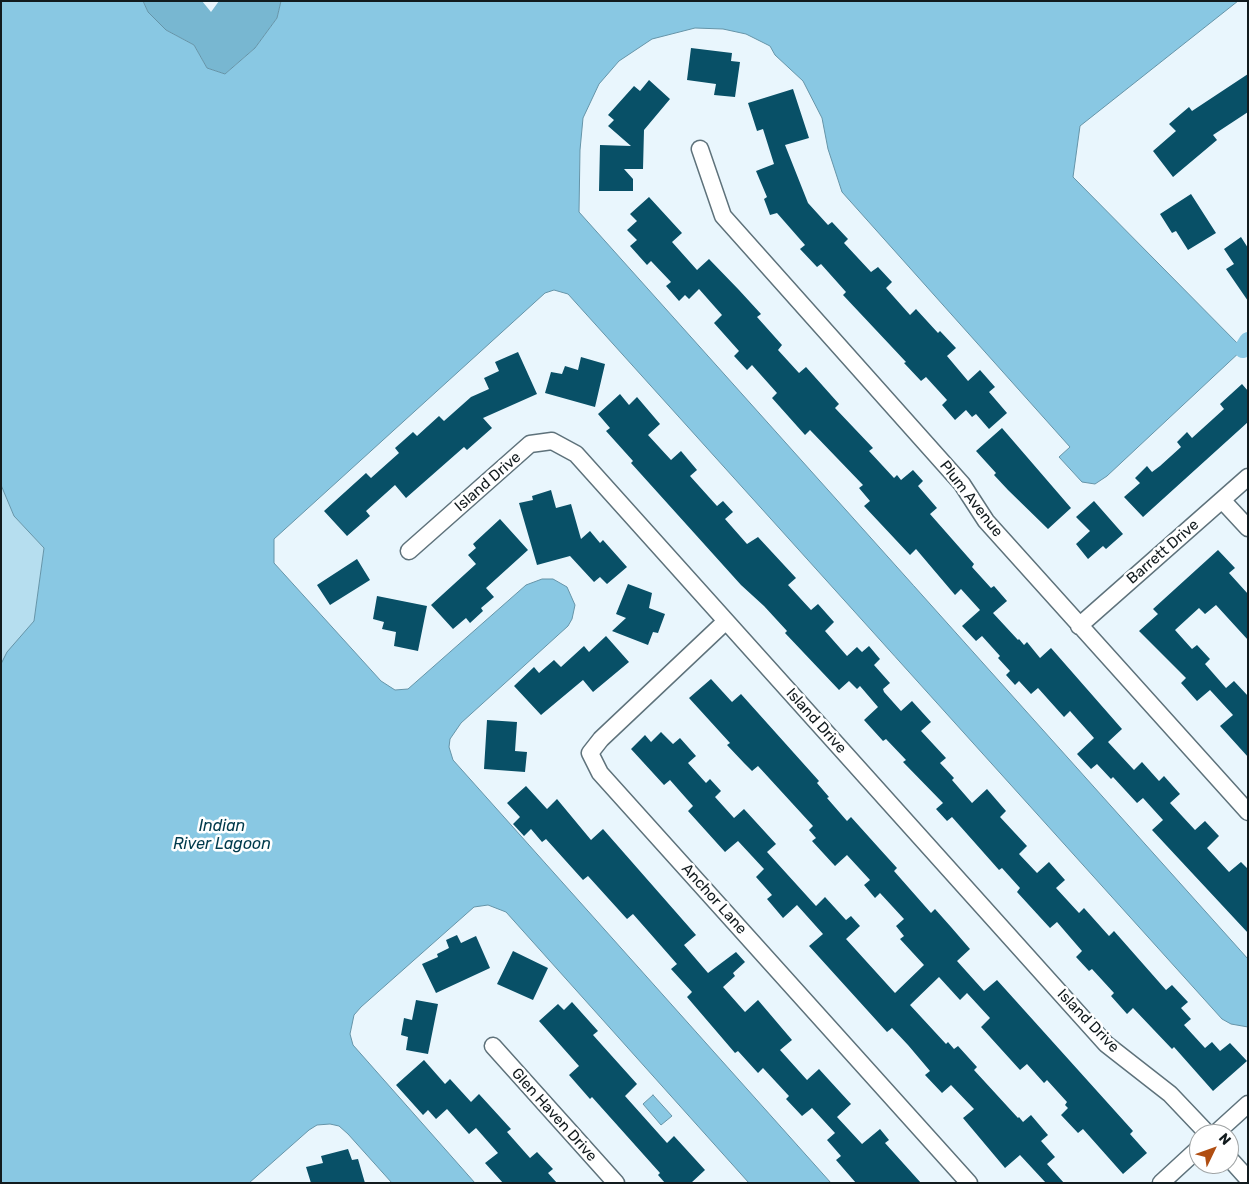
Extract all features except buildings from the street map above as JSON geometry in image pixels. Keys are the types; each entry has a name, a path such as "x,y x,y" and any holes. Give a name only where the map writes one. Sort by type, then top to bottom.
{"street":[{"name":"Plum Avenue","path":"700,150 723,216 962,484 986,521 1248,812"},
{"name":"Island Drive","path":"409,551 530,444 552,441 576,454 1106,1044 1170,1094 1198,1124"},
{"name":"Barrett Drive","path":"1079,626 1248,477"},
{"path":"1222,500 1248,528"},
{"name":"Anchor Lane","path":"726,621 601,739 590,753 600,773 969,1183"},
{"name":"Glen Haven Drive","path":"493,1046 616,1183"},
{"path":"1226,1124 1248,1104"},
{"path":"1161,1183 1189,1157"},
{"path":"1239,1169 1248,1178"}],"shaded area":[{"path":"143,1 202,1 211,12 219,1 281,1 277,18 255,48 225,74 207,68 194,45 166,30 148,12"},
{"path":"1,485 14,516 44,548 34,621 1,664"}],"water":[{"name":"Indian River Lagoon","path":"1,1 143,1 148,12 166,30 194,45 207,68 225,74 255,48 277,18 281,1 1238,1 1080,126 1073,177 1243,349 1107,476 1095,484 1082,482 1059,457 1070,447 842,192 828,149 822,118 803,81 775,55 770,46 746,34 723,29 695,28 652,39 619,61 599,84 583,118 580,150 579,212 1248,959 1248,1027 1231,1024 1222,1019 568,294 554,290 545,293 274,539 274,563 381,681 395,690 408,689 526,585 542,579 553,579 567,587 575,605 572,619 568,626 461,723 450,739 449,747 453,760 831,1183 749,1183 506,912 488,905 474,907 361,1007 354,1015 350,1034 353,1045 475,1183 392,1183 348,1134 339,1126 330,1124 317,1125 309,1130 249,1183 1,1183 1,664 7,652 34,621 44,548 14,516 1,485"},
{"path":"653,1095 672,1116 661,1125 643,1104"}],"waterway":[{"path":"1243,349 1248,341"}]}
